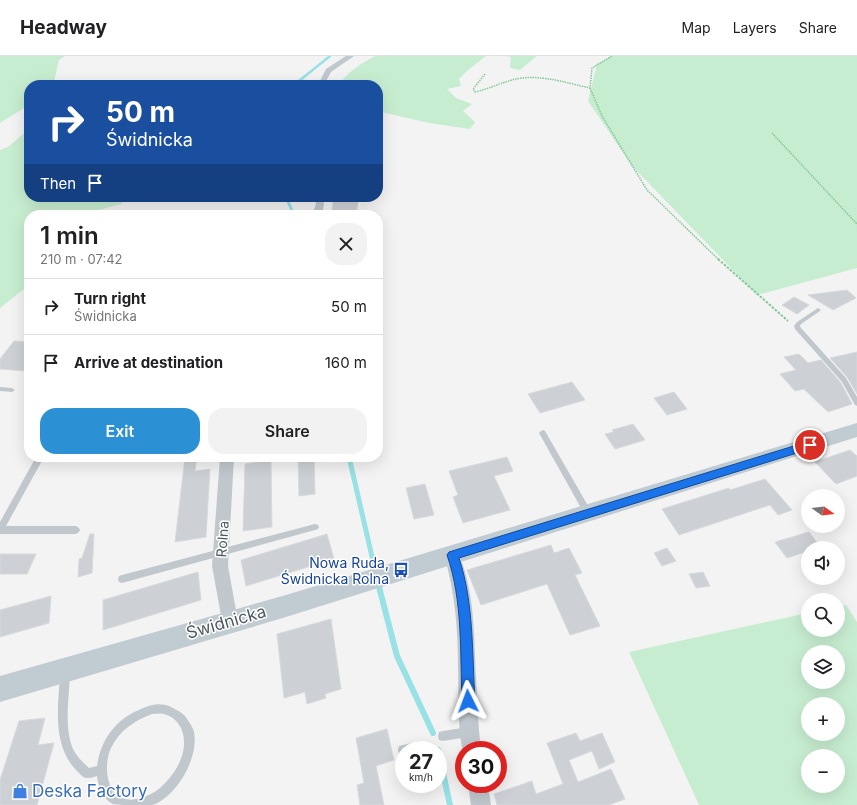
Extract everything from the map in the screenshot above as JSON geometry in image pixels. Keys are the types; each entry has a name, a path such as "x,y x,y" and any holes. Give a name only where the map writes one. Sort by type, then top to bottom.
{"street":[{"path":"322,80 330,69 350,56"},
{"name":"Świdnicka","path":"0,689 230,621 286,606 857,430"},
{"name":"Rolna","path":"227,462 220,566 230,621"},
{"path":"452,555 459,574 465,624 471,741"},
{"path":"479,793 481,805"}],"lane":[{"path":"818,310 799,323 797,326 798,329 844,380 857,403"},
{"path":"0,389 12,390"},
{"path":"543,433 588,514"},
{"path":"37,462 0,530 76,530"},
{"path":"122,579 315,527"},
{"path":"66,669 63,698 65,741 74,760 87,774 101,770"},
{"path":"152,709 166,709 178,715 186,725 190,739 188,755 184,767 178,778 159,796 136,805 116,801 108,794 103,785 101,770 104,753 112,737 123,724 137,714 152,709"},
{"path":"443,736 470,732"}],"path":[{"path":"612,56 592,68 590,88 602,116 647,190 701,244 798,329"},
{"path":"485,74 473,89 474,92 482,91 503,82 522,78 536,78 590,88"},
{"path":"772,133 857,224"}],"green space":[{"path":"0,56 65,56 59,60 54,80 24,80 24,108 0,123"},
{"path":"375,56 486,56 459,79 461,86 447,89 456,98 472,104 463,111 475,122 470,129 429,123 383,112 383,80 342,80 360,65"},
{"path":"506,56 537,56 520,70 510,68 511,57"},
{"path":"612,56 857,56 857,268 757,295 632,166 588,101 597,64"},
{"path":"24,133 24,202 123,202 121,204 99,210 24,210 24,289 0,308 0,150 8,147"},
{"path":"846,605 857,622 857,805 699,805 629,652 801,615 801,637 845,637"}],"building":[{"path":"333,202 358,202 357,210 332,210"},
{"path":"847,290 856,298 833,310 808,295"},
{"path":"794,297 809,305 797,314 782,305"},
{"path":"14,341 24,342 24,371 0,369 0,359"},
{"path":"857,352 857,394 847,377 830,358"},
{"path":"799,354 808,363 821,360 841,383 852,404 828,412 804,389 795,391 780,374 796,370 784,357"},
{"path":"572,382 585,400 540,413 528,394"},
{"path":"674,392 687,409 667,415 654,398"},
{"path":"633,424 645,440 615,449 605,434 614,432 612,430"},
{"path":"850,450 857,456 857,476 836,484 815,462"},
{"path":"507,457 513,471 494,476 510,510 463,523 453,497 458,495 449,471"},
{"path":"184,462 196,462 195,471 210,469 206,537 175,542"},
{"path":"271,462 272,527 243,531 245,464"},
{"path":"298,462 314,462 315,494 299,496"},
{"path":"765,479 792,510 778,515 770,505 679,535 662,509 729,488 730,490"},
{"path":"425,484 434,515 414,519 406,488"},
{"path":"806,533 810,533 816,541 801,541 801,553 787,558 775,542"},
{"path":"90,534 94,534 92,573 78,577 79,559 82,558"},
{"path":"327,534 334,559 246,586 241,560"},
{"path":"551,545 554,553 569,548 582,573 575,575 600,626 570,635 547,584 481,605 467,570"},
{"path":"667,548 676,561 662,566 654,553"},
{"path":"0,554 36,554 27,574 0,574"},
{"path":"198,572 201,600 103,630 103,600"},
{"path":"703,572 710,586 696,588 689,574"},
{"path":"51,596 49,623 0,637 0,610"},
{"path":"331,619 341,689 325,694 326,698 307,704 305,692 284,698 277,634"},
{"path":"45,718 38,745 54,743 37,805 0,805 0,780 19,721"},
{"path":"387,729 394,760 376,766 384,805 360,805 357,785 364,783 356,738"},
{"path":"576,733 580,741 602,733 615,762 599,769 592,751 569,760 578,782 611,769 625,799 609,805 497,805 494,794 507,793 507,790 532,781 536,794 563,784 547,743"}],"waterway":[{"path":"300,80 330,56"},
{"path":"288,202 292,210"},
{"path":"350,462 376,574"},
{"path":"378,583 397,656 433,733"},
{"path":"447,791 450,805"}],"place":[{"name":"Nowa Ruda, Świdnicka Rolna","path":"401,570"},
{"name":"Deska Factory","path":"20,791"}],"route":[{"path":"468,701 465,624 459,574 452,555 810,445"}]}
